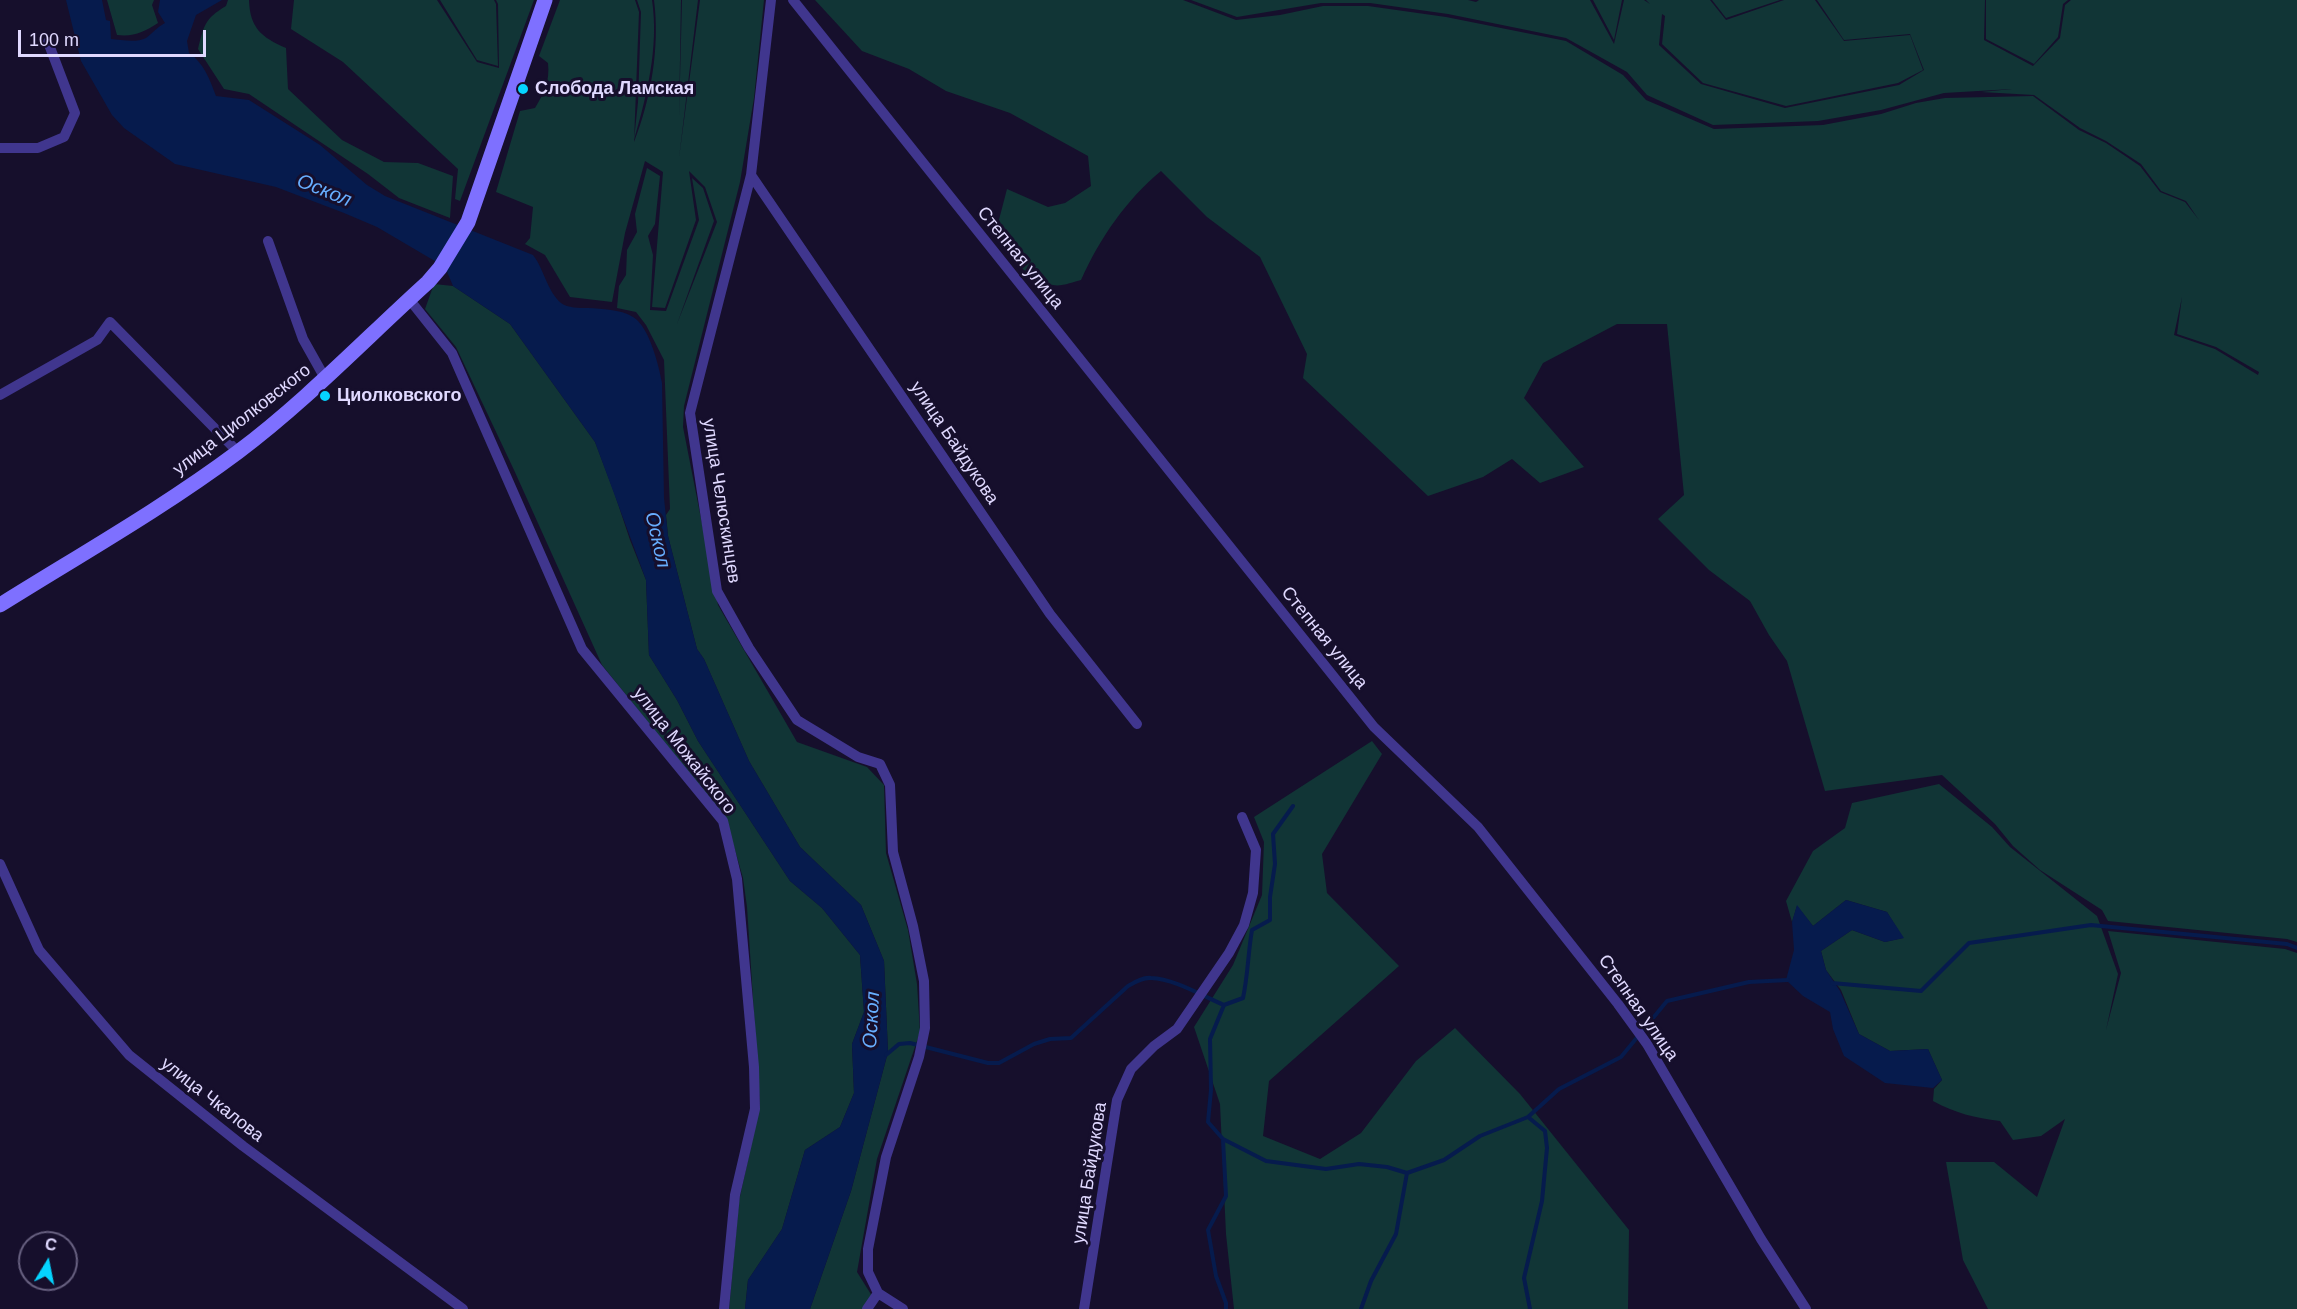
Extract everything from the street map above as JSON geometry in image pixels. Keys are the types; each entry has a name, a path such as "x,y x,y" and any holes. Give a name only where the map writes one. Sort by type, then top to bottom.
{"main road":[{"name":"улица Циолковского","path":"0,605 178,494 238,452 326,380 440,268 468,222 545,0"}],"street":[{"name":"улица Челюскинцев","path":"771,0 751,175 690,413 717,591 749,648 797,720 858,758 880,764 890,785 893,852 913,926 924,981 925,1028 920,1057 886,1156 868,1249 868,1272 878,1293"},
{"name":"Степная улица","path":"793,0 1374,727 1478,827 1635,1027 1761,1239 1806,1309"},
{"path":"0,148 38,148 64,137 68,129 75,113 48,42"},
{"name":"улица Байдукова","path":"751,175 1050,614 1137,724"},
{"path":"268,241 303,339 326,380"},
{"name":"улица Можайского","path":"409,299 452,353 582,649 723,821 737,879 754,1067 755,1109 735,1195 724,1309"},
{"path":"0,395 97,340 110,321 238,452"},
{"name":"улица Байдукова","path":"1084,1309 1117,1100 1131,1069 1154,1046 1177,1029 1244,926 1253,893 1256,850 1242,817"},
{"name":"улица Чкалова","path":"0,864 39,950 129,1055 243,1146 463,1309"},
{"path":"867,1309 878,1293 903,1309"}],"green space":[{"path":"107,0 154,0 152,5 158,23 139,33 117,35"},
{"path":"228,0 249,0 252,18 258,30 270,40 286,48 288,89 342,140 384,162 418,163 453,176 450,218 399,198 368,174 249,94 224,89 198,49 209,19 226,6"},
{"path":"294,0 437,0 477,62 499,68 498,4 496,0 534,0 460,201 455,199 458,169 343,62 291,29"},
{"path":"440,0 494,0 498,66 477,60"},
{"path":"560,0 635,0 639,12 634,142 653,72 656,36 654,0 681,0 679,118 682,0 698,0 679,158 700,0 764,0 754,98 740,182 684,406 683,427 718,605 797,742 867,767 884,785 886,853 908,930 917,984 920,1032 877,1159 857,1272 872,1296 864,1309 810,1309 851,1191 888,1052 884,961 861,905 800,847 749,761 704,659 697,649 668,536 666,515 670,509 664,360 646,325 636,312 617,308 619,286 626,275 627,250 637,232 635,214 647,168 660,176 655,224 648,236 653,255 650,310 666,311 699,220 692,178 703,188 714,221 677,324 717,222 705,187 689,171 696,220 665,308 652,307 663,172 645,161 625,233 612,302 570,297 545,255 525,244 530,238 533,207 496,192 520,111 535,108 546,87 548,63 539,56"},
{"path":"637,0 652,0 654,35 647,88 634,140 638,102 641,12"},
{"path":"815,0 1183,0 1236,20 1280,15 1323,6 1368,6 1446,17 1566,41 1623,75 1646,100 1714,129 1823,125 1945,98 2033,96 2079,130 2106,143 2140,166 2160,192 2185,202 2199,220 2186,201 2161,191 2141,164 2106,141 2080,128 2034,95 1981,92 2012,89 1944,93 1881,110 1818,121 1713,125 1647,95 1627,72 1566,38 1448,14 1370,3 1321,3 1237,17 1191,0 1468,0 1476,2 1479,0 1590,0 1614,44 1624,0 1644,0 1650,4 1646,0 1710,0 1726,20 1784,0 1815,0 1844,41 1910,35 1923,70 1898,83 1786,106 1703,83 1662,44 1665,16 1662,14 1659,45 1701,84 1785,108 1899,85 1924,70 1910,34 1844,40 1817,0 1985,0 1984,40 2033,66 2060,38 2065,5 2071,0 2297,0 2297,942 2287,939 2108,921 2102,910 2040,870 1942,775 1825,791 1787,661 1750,601 1709,570 1658,519 1684,495 1667,324 1617,324 1543,363 1524,398 1584,467 1540,483 1512,459 1483,477 1428,496 1303,378 1307,354 1260,257 1207,217 1161,171 1125,207 1105,235 1081,280 1060,285 1044,282 1020,266 995,235 1007,189 1048,207 1065,203 1091,186 1088,156 1010,113 946,91 909,69 862,51","holes":["2182,297 2177,334 2216,347 2259,372 2258,375 2215,349 2174,335"]},
{"path":"1593,0 1622,0 1614,40"},
{"path":"1712,0 1780,0 1726,18"},
{"path":"1986,0 2068,0 2063,4 2058,37 2034,64 1986,39"},
{"path":"434,284 453,286 510,324 595,442 646,580 649,655 677,700 698,741 790,881 822,908 860,955 864,1012 852,1044 854,1093 840,1127 805,1150 782,1229 748,1280 745,1309 729,1309 739,1201 760,1105 747,907 743,878 726,819 602,665 456,347 425,309"},
{"path":"1372,741 1382,754 1322,854 1327,893 1399,966 1269,1081 1263,1136 1320,1159 1361,1133 1416,1061 1455,1028 1520,1094 1629,1230 1628,1309 1234,1309 1226,1234 1220,1104 1194,1027 1233,965 1262,895 1264,842 1254,817"},
{"path":"1939,784 1992,827 2010,847 2097,916 2118,974 2106,1030 2121,973 2108,931 2285,949 2297,953 2297,1309 1988,1309 1963,1260 1946,1162 1994,1162 2037,1197 2065,1119 2041,1136 2013,1140 2000,1121 1965,1114 1933,1101 1934,1089 1942,1080 1928,1049 1890,1051 1859,1034 1841,990 1826,970 1821,951 1852,930 1885,942 1903,938 1887,912 1846,900 1813,926 1797,906 1792,922 1786,901 1813,851 1845,828 1852,803"}],"water":[{"name":"Оскол","path":"66,0 102,0 106,20 110,21 111,39 134,41 146,38 165,23 158,12 160,0 222,0 196,15 187,41 189,53 203,67 216,96 249,100 320,145 367,185 385,196 533,255 552,292 564,305 622,312 633,317 644,329 656,357 662,383 664,498 668,536 697,649 704,659 749,761 800,847 861,905 884,961 888,1052 851,1191 810,1309 745,1309 748,1280 782,1229 805,1150 840,1127 854,1093 852,1044 864,1012 860,955 822,908 790,881 698,741 677,700 649,655 646,580 595,442 510,324 453,286 445,267 377,227 276,187 175,164 124,128 112,115 81,61"},
{"path":"1846,900 1887,912 1904,938 1885,942 1852,930 1821,951 1826,970 1840,991 1859,1034 1890,1051 1928,1049 1942,1080 1933,1088 1885,1083 1844,1056 1833,1029 1830,1012 1803,996 1786,980 1794,950 1792,922 1797,905 1813,926"}],"waterway":[{"name":"Оскол","path":"886,1055 899,1044 910,1043 988,1063 999,1063 1034,1044 1050,1039 1071,1038 1128,986 1145,978 1169,981 1224,1005 1243,998 1252,930 1270,920 1270,897 1275,864 1273,834 1293,806"},
{"path":"1832,983 1921,991 1969,943 2091,925 2287,944 2297,948"},
{"path":"1224,1005 1210,1039 1211,1090 1208,1122 1223,1139 1266,1161 1326,1169 1359,1164 1387,1167 1407,1173 1444,1160 1480,1136 1528,1117 1559,1089 1621,1057 1667,1001 1749,982 1788,980"},
{"path":"1528,1117 1545,1131 1547,1148 1542,1201 1524,1278 1530,1309"},
{"path":"1223,1140 1226,1196 1208,1230 1216,1276 1226,1309"},
{"path":"1361,1309 1371,1281 1396,1234 1407,1173"}],"place":[{"name":"Слобода Ламская","path":"523,89"},
{"name":"Циолковского","path":"325,396"}]}
